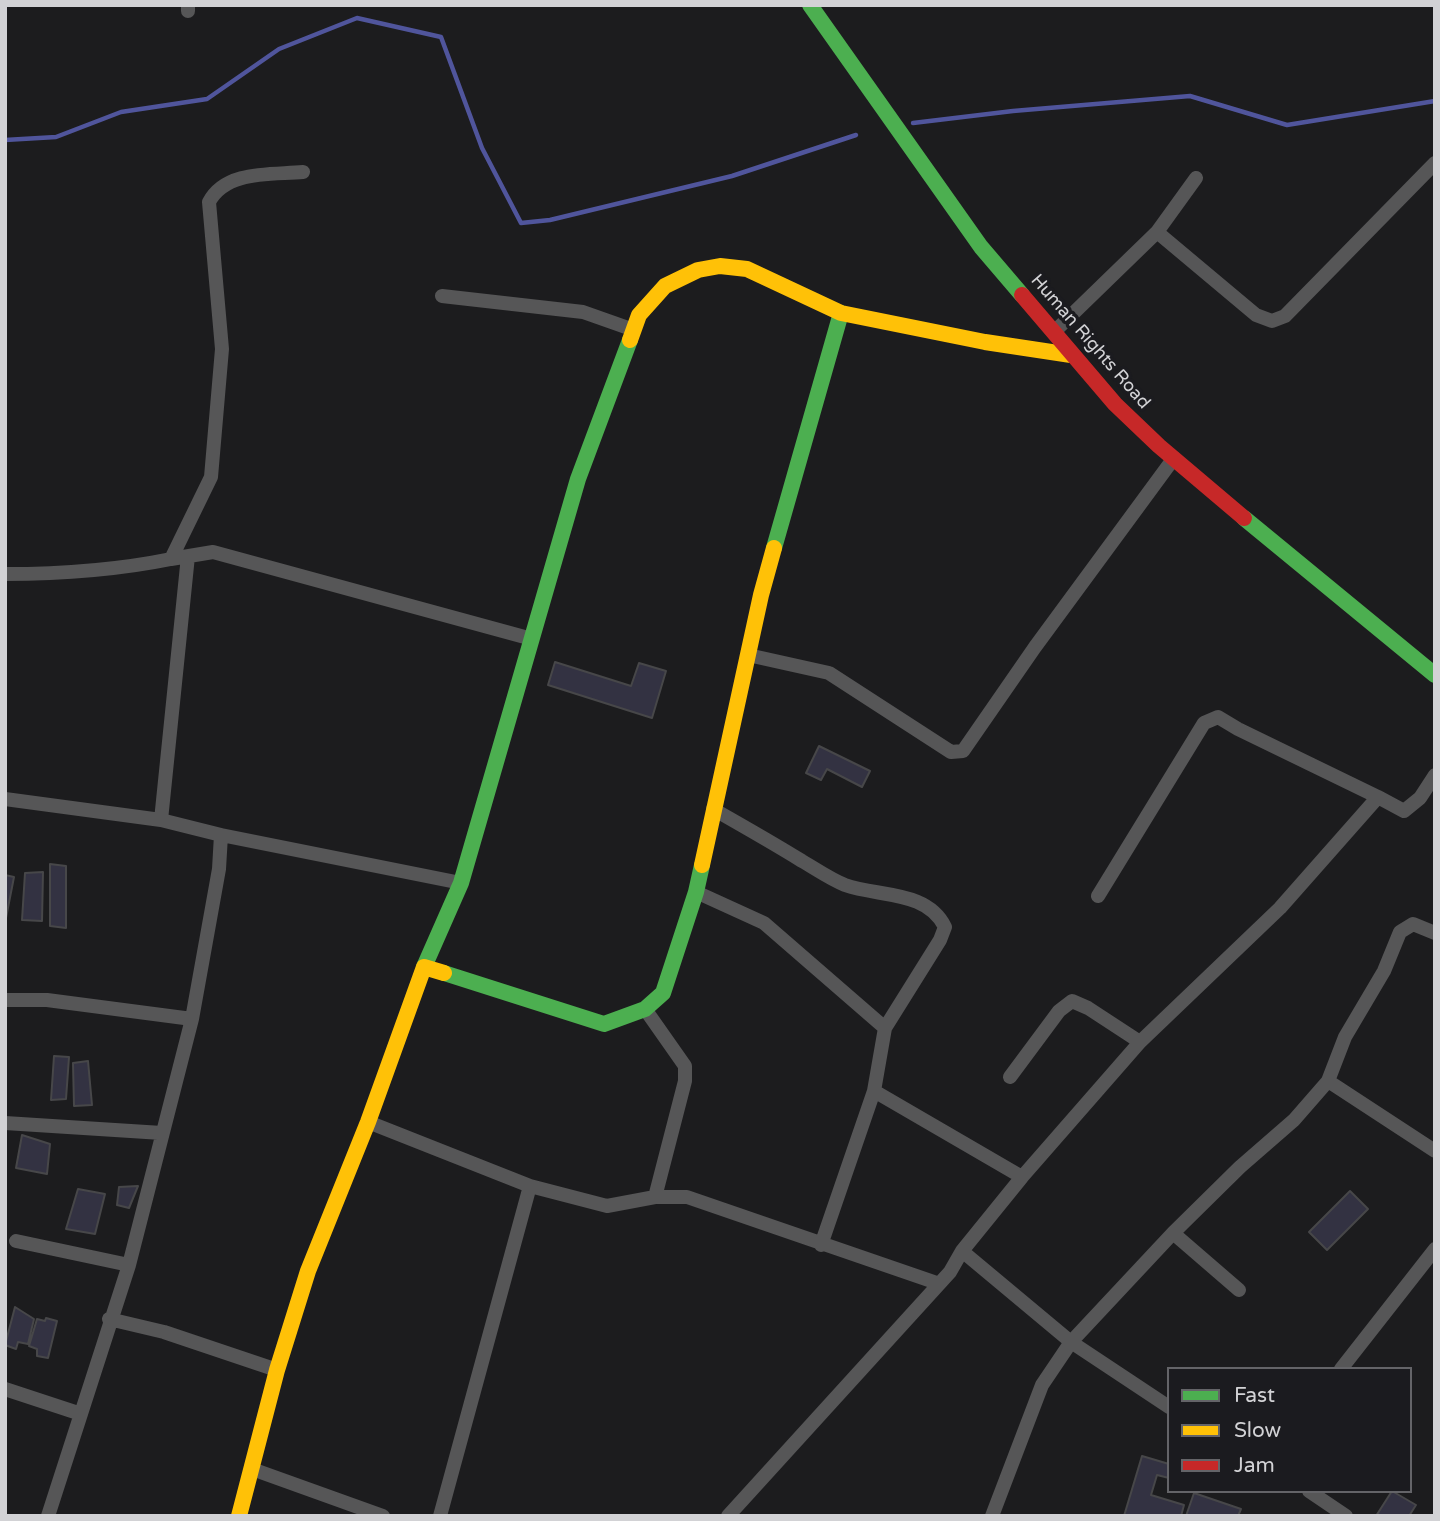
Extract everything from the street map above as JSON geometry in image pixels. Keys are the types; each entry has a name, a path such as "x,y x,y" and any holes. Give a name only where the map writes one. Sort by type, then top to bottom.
{"street":[{"name":"Human Rights Road","path":"810,5 981,247 1115,404 1278,547 1435,675"},
{"path":"1157,232 1256,315 1272,321 1285,317 1435,163"},
{"path":"171,559 211,477 222,349 209,202 215,191 237,178 303,172"},
{"path":"1054,332 1157,232 1196,178"},
{"path":"239,1516 277,1370 308,1271 368,1122 424,967 461,883 578,479 639,315 665,286 698,270 720,267 747,269 841,313 985,342 1071,355"},
{"path":"442,296 583,312 634,330"},
{"path":"424,967 604,1024 645,1009 663,993 696,892 761,595 841,313"},
{"path":"748,656 829,673 951,752 962,751 1174,458"},
{"path":"5,574 42,574 134,566 213,552 532,639"},
{"path":"161,820 188,556"},
{"path":"1098,896 1204,723 1218,717 1404,811 1420,798 1435,775"},
{"path":"728,1516 937,1283 950,1272 962,1251 1022,1177 1140,1042 1280,908 1378,797"},
{"path":"5,799 161,820 221,835 461,883"},
{"path":"713,809 842,884 866,891 894,894 926,906 939,914 945,928 884,1028 874,1091 821,1245"},
{"path":"48,1516 109,1319 129,1265 192,1019 219,869 221,835"},
{"path":"696,892 764,923 884,1028"},
{"path":"992,1516 1042,1385 1071,1342 1173,1233 1240,1167 1294,1120 1328,1081 1345,1037 1384,971 1400,932 1413,924 1435,933"},
{"path":"5,1000 47,1000 192,1019"},
{"path":"1010,1077 1059,1011 1072,1002 1088,1007 1140,1042"},
{"path":"645,1009 685,1066 685,1081 655,1197"},
{"path":"1328,1081 1435,1151"},
{"path":"874,1091 1022,1177"},
{"path":"368,1122 530,1185 607,1206 655,1197 687,1197 937,1283"},
{"path":"5,1123 162,1133"},
{"path":"440,1516 530,1185"},
{"path":"1173,1233 1238,1290"},
{"path":"16,1241 129,1265"},
{"path":"1343,1367 1435,1249"},
{"path":"962,1251 1071,1342 1167,1406"},
{"path":"109,1319 164,1332 277,1370"},
{"path":"5,1389 81,1414"},
{"path":"252,1469 383,1516"},
{"path":"1312,1493 1346,1516"}],"building":[{"path":"555,662 631,686 639,663 666,671 652,718 548,685"},
{"path":"819,746 870,771 862,787 827,769 821,780 806,773"},
{"path":"50,864 66,866 66,928 50,926"},
{"path":"43,872 42,921 22,920 25,873"},
{"path":"5,875 14,877 6,918 5,917"},
{"path":"54,1056 69,1057 66,1099 51,1100"},
{"path":"88,1061 92,1105 74,1106 73,1063"},
{"path":"22,1135 50,1144 47,1174 16,1168"},
{"path":"138,1186 129,1208 117,1205 119,1187"},
{"path":"78,1189 105,1194 95,1234 66,1229"},
{"path":"1350,1191 1368,1209 1327,1250 1309,1232"},
{"path":"15,1307 34,1319 28,1344 18,1342 16,1349 5,1345"},
{"path":"46,1318 57,1321 48,1358 37,1356 37,1349 29,1346 37,1319 45,1321"},
{"path":"1142,1456 1167,1463 1167,1478 1157,1475 1151,1495 1184,1505 1181,1516 1124,1516"},
{"path":"1194,1493 1241,1509 1238,1516 1186,1516"},
{"path":"1391,1493 1416,1505 1409,1516 1376,1516"}],"waterway":[{"path":"5,140 56,137 121,112 207,99 279,49 357,18 441,37 482,148 521,223 550,220 732,176 856,135"},
{"path":"913,123 1013,111 1190,96 1287,125 1435,101"}],"traffic: fast":[{"path":"810,5 981,247 1022,295"},
{"path":"774,548 841,313"},
{"path":"424,967 461,883 578,479 630,340"},
{"path":"1244,518 1435,675"},
{"path":"444,973 604,1024 645,1009 663,993 696,892 702,865"}],"traffic: slow":[{"path":"630,340 639,315 665,286 698,270 720,266 747,269 841,313 985,342 1071,355"},
{"path":"702,865 761,595 774,548"},
{"path":"239,1516 277,1370 308,1271 368,1122 424,967 444,973"}],"traffic: jam":[{"path":"1022,295 1115,404 1159,446 1244,518"}]}
